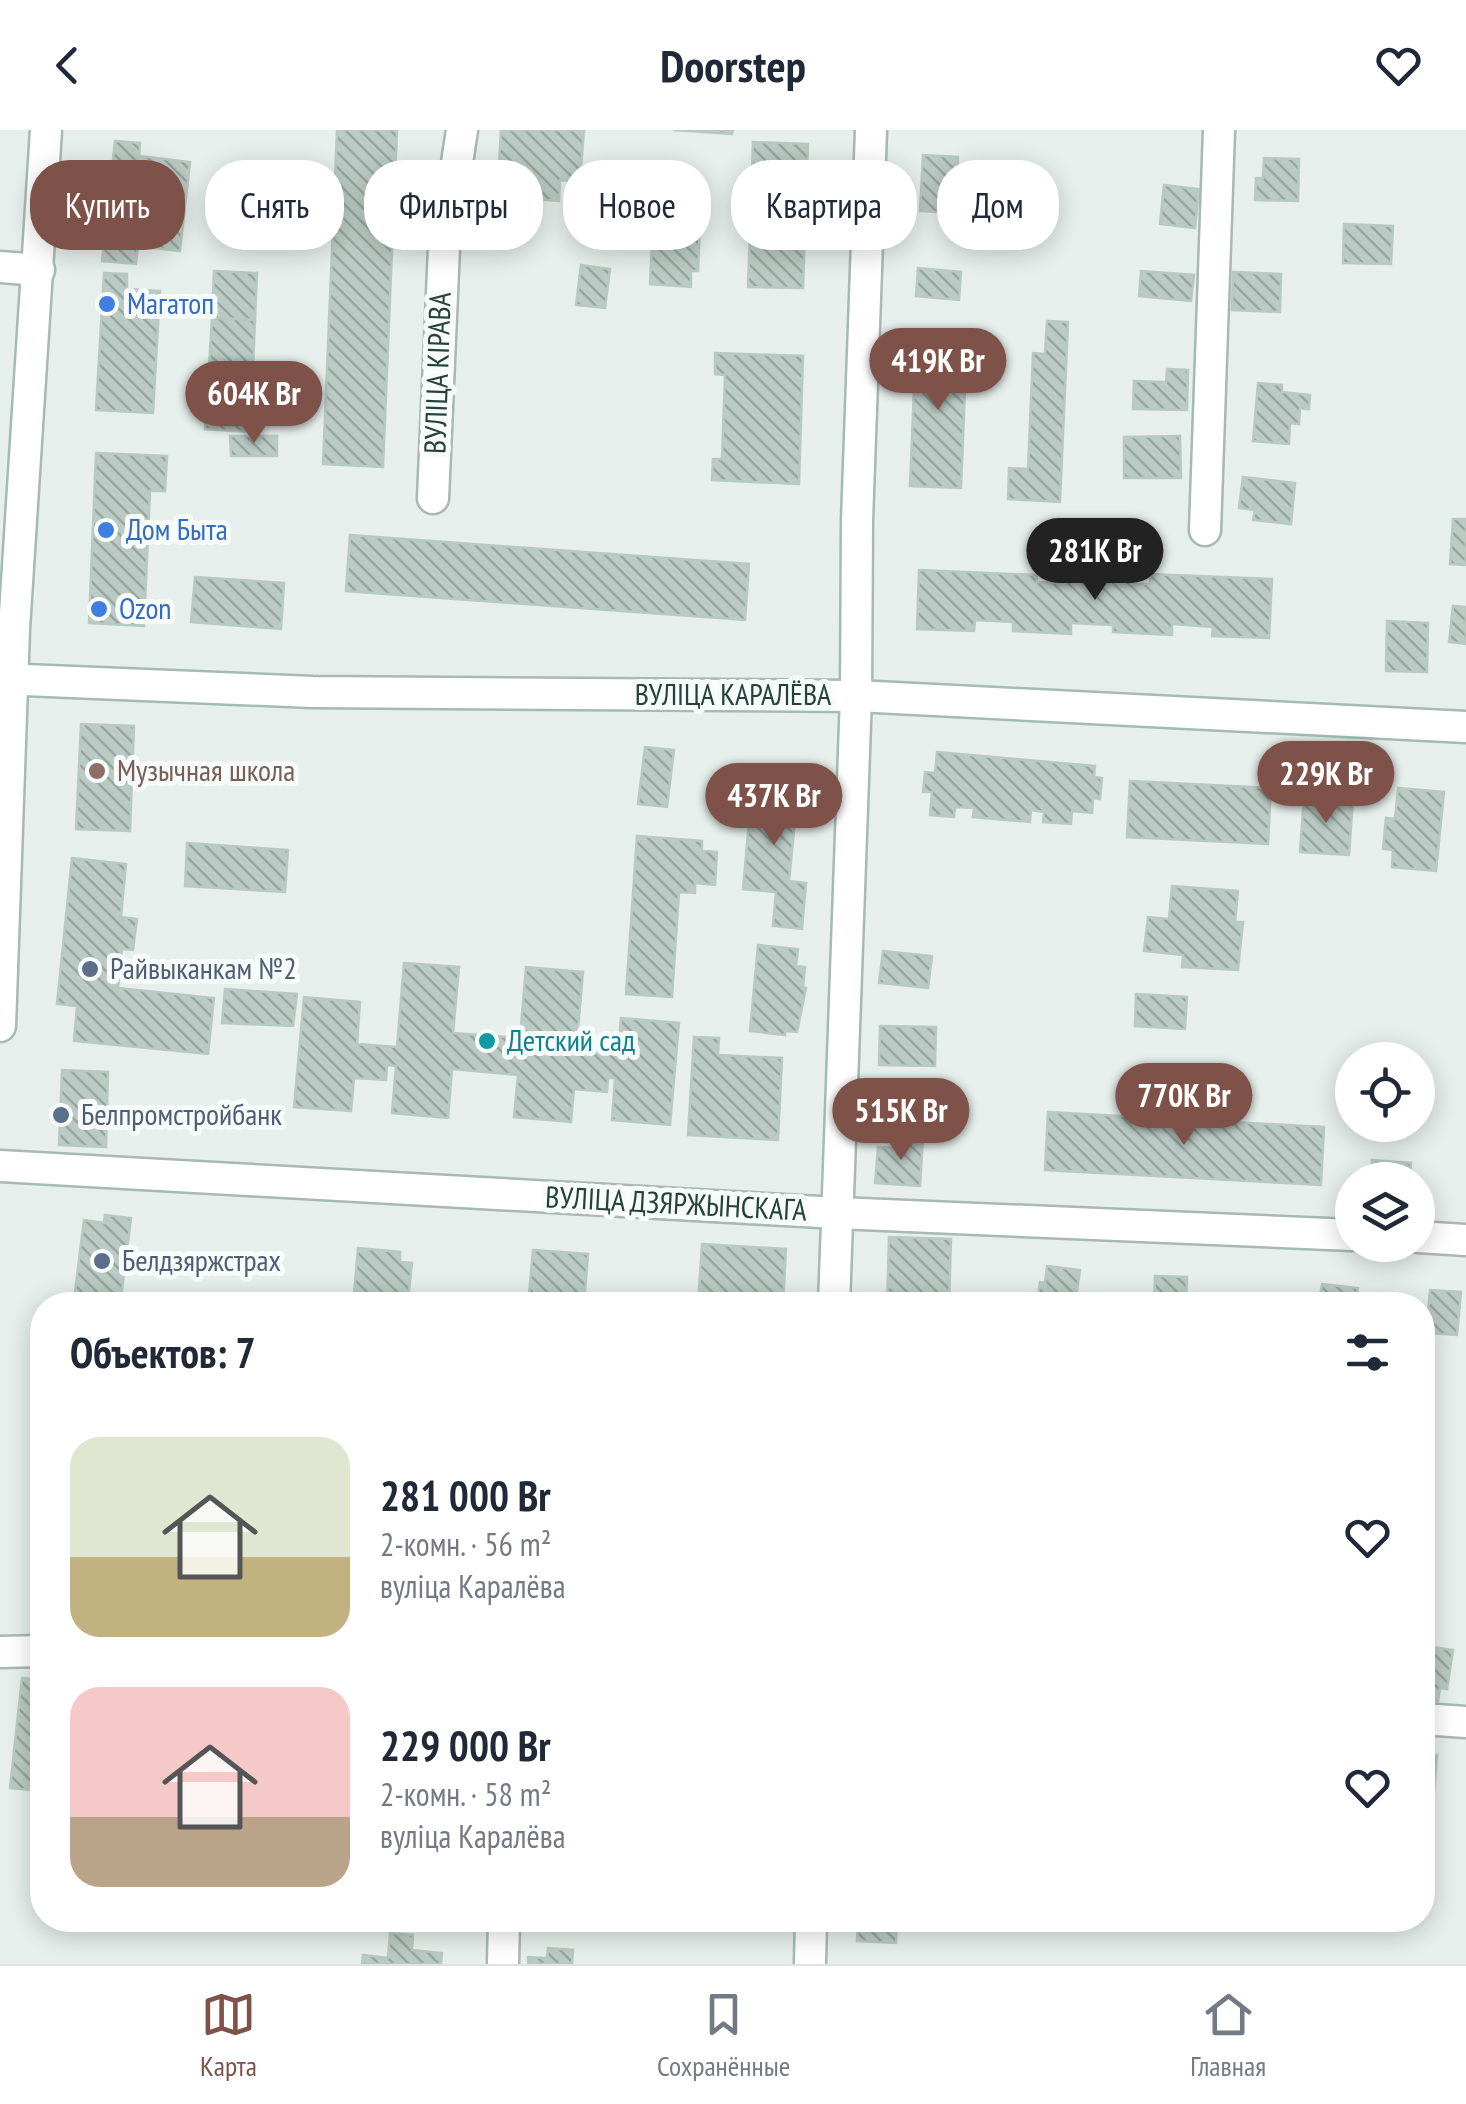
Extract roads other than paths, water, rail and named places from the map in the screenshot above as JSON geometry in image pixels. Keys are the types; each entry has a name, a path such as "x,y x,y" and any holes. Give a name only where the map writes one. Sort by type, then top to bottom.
{"street":[{"path":"0,1026 10,734 7,679 14,629 46,130"},
{"name":"ВУЛІЦА КІРАВА","path":"433,498 444,248 462,130"},
{"path":"835,1292 871,130"},
{"path":"1205,530 1219,130"},
{"path":"0,267 39,270"},
{"name":"ВУЛІЦА КАРАЛЁВА","path":"7,679 324,692 856,696 1466,727"},
{"name":"ВУЛІЦА ДЗЯРЖЫНСКАГА","path":"0,1166 838,1213 1335,1234"},
{"path":"1435,1239 1466,1240"},
{"path":"0,1652 30,1651"},
{"path":"1435,1721 1466,1722"},
{"path":"503,1964 504,1932"},
{"path":"810,1964 811,1932"}],"place":[{"name":"Магатоп","path":"107,304"},
{"name":"Дом Быта","path":"106,530"},
{"name":"Ozon","path":"99,609"},
{"name":"Музычная школа","path":"97,771"},
{"name":"Райвыканкам №2","path":"90,969"},
{"name":"Детский сад","path":"487,1041"},
{"name":"Белпромстройбанк","path":"61,1115"},
{"name":"Белдзяржстрах","path":"102,1261"}]}
